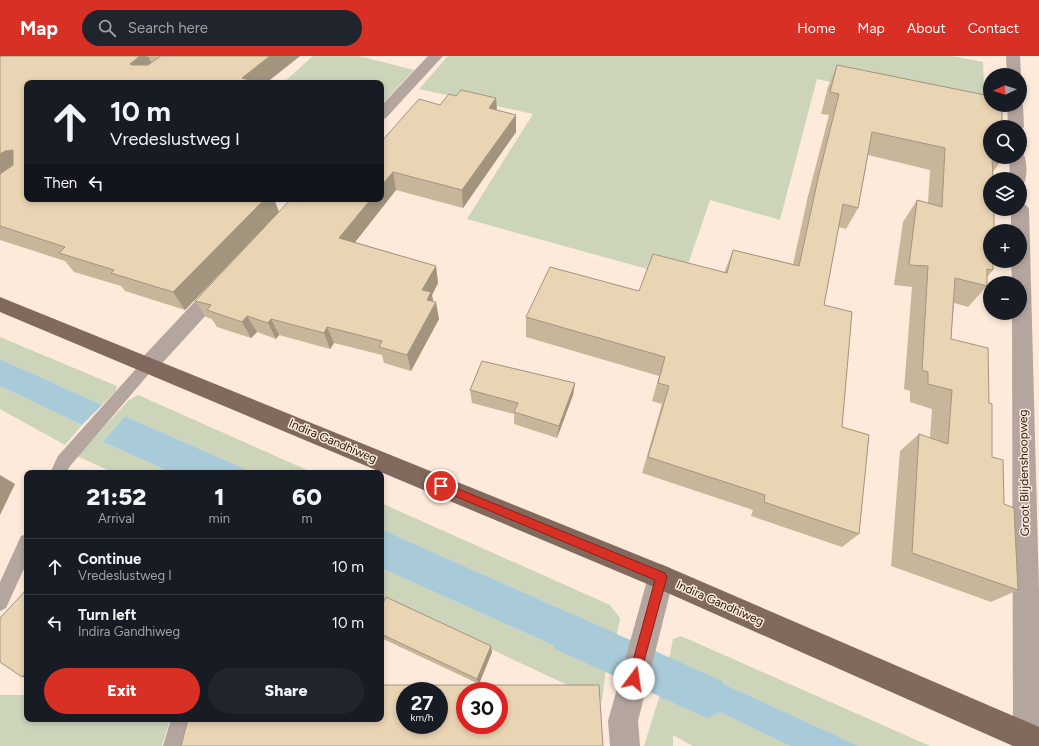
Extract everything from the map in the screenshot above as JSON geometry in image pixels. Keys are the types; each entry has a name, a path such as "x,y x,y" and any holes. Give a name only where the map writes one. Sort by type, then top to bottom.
{"main road":[{"name":"Indira Gandhiweg","path":"0,304 661,577 1034,740"}],"street":[{"path":"384,112 436,56"},
{"path":"1013,56 1014,68"},
{"name":"Groot Blijdenshoopweg","path":"1020,216 1034,740"},
{"path":"148,365 233,273"},
{"path":"624,733 648,622 661,577"}],"lane":[{"path":"61,467 148,365"},
{"path":"0,602 24,549"},
{"path":"174,746 180,722"}],"green space":[{"path":"313,56 359,56 414,70 384,102 384,80 286,80"},
{"path":"448,56 952,56 983,62 983,112 985,112 985,116 817,79 780,220 710,200 683,279 467,219 533,114 419,89"},
{"path":"0,337 117,386 116,391 102,405 0,359"},
{"path":"0,386 82,425 65,445 0,409"},
{"path":"138,395 307,470 247,470 125,416 103,442 165,470 107,470 77,456 129,400"},
{"path":"384,504 610,605 620,618 617,634 384,530"},
{"path":"384,569 606,669 602,701 384,599"},
{"path":"681,636 930,746 859,746 669,659 673,639"},
{"path":"663,685 790,746 693,746 673,735 673,746 644,746"},
{"path":"0,695 24,695 24,722 169,722 162,746 0,746"}],"water":[{"path":"0,359 102,405 82,425 0,386"},
{"path":"125,416 247,470 165,470 103,442"},
{"path":"384,530 617,634 606,669 384,569"},
{"path":"669,659 859,746 790,746 663,685"}],"building":[{"path":"0,56 140,56 130,64 148,65 161,56 270,56 242,78 249,80 24,80 24,202 262,202 173,292 111,273 114,270 59,253 65,247 0,226 0,174 13,165 13,150 5,151 0,154"},
{"path":"837,65 983,95 983,112 1002,112 1002,120 983,120 983,164 992,164 993,172 983,172 983,216 994,216 994,224 983,224 983,268 993,268 993,270 987,269 987,276 983,276 983,285 955,278 951,339 988,348 989,403 992,404 992,457 1003,460 1004,504 1014,508 1018,590 912,553 919,434 948,444 952,390 928,384 928,372 922,370 928,266 909,265 917,200 942,207 945,148 872,132 858,208 843,204 824,305 852,312 842,427 869,435 859,534 764,502 765,495 648,457 669,386 658,383 665,357 526,317 550,267 639,291 653,254 727,273 733,250 799,266 819,174 839,94 830,92"},
{"path":"461,90 496,98 489,108 516,115 462,190 393,172 384,182 384,139 419,99 440,105 449,94 456,96"},
{"path":"288,202 369,202 339,238 436,266 422,290 431,292 427,300 436,302 407,355 379,347 382,341 327,327 324,333 271,319 268,323 247,316 242,322 207,310 211,305 195,301"},
{"path":"482,361 575,383 559,426 514,412 518,403 470,390"},
{"path":"24,592 24,675 22,677 0,662 0,618"},
{"path":"386,597 491,646 477,679 384,635 384,601"},
{"path":"384,685 396,685 396,734 448,734 448,685 456,685 456,734 508,734 508,685 599,685 603,746 181,746 187,722 384,722"}],"waterway":[{"path":"570,634 707,696"}],"route":[{"path":"441,486 661,577 634,679"}]}
